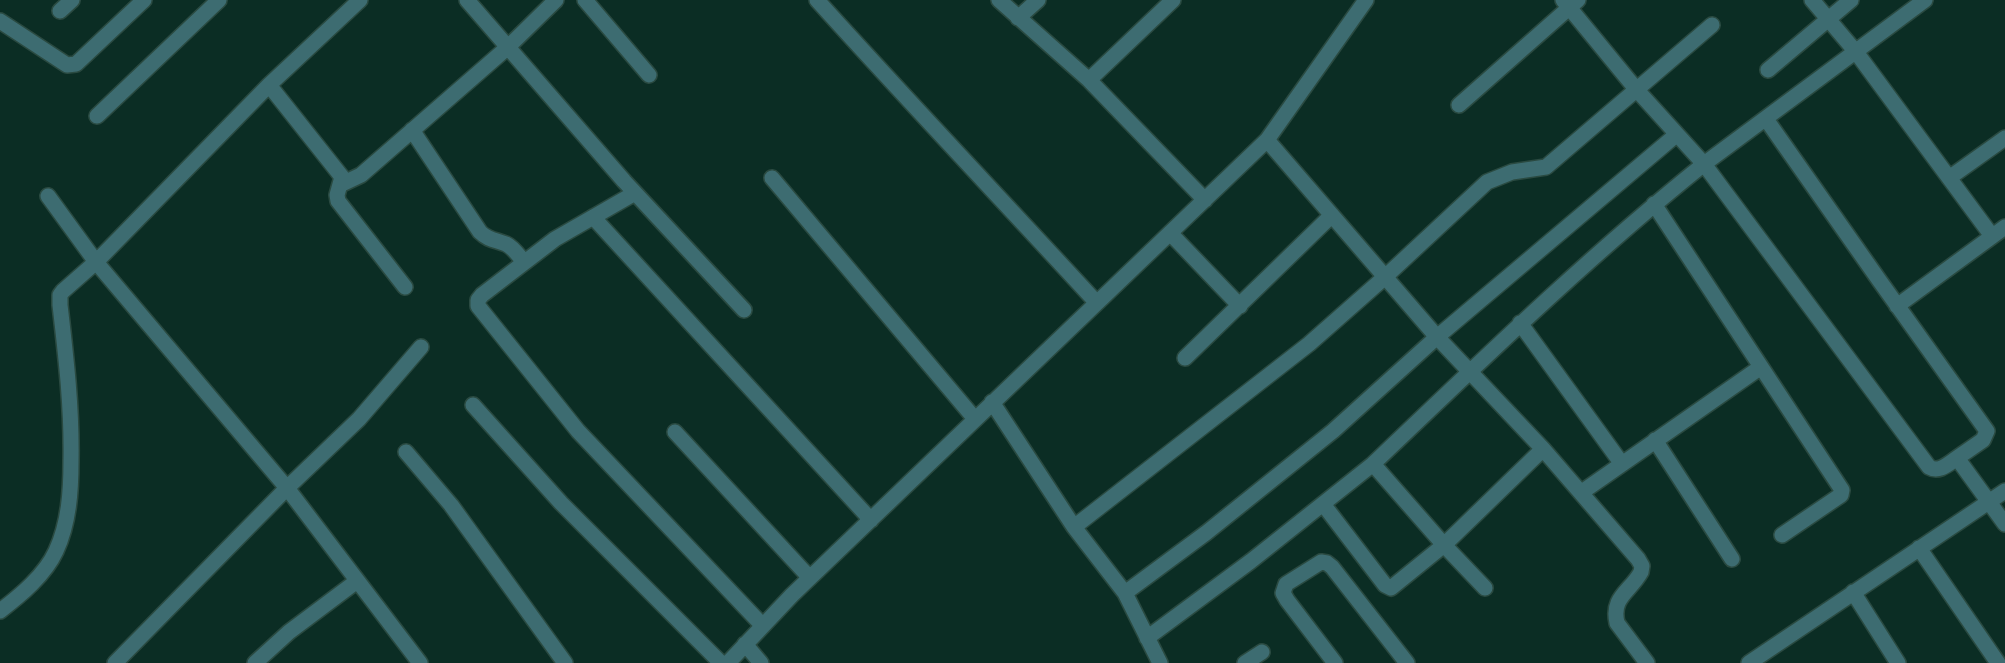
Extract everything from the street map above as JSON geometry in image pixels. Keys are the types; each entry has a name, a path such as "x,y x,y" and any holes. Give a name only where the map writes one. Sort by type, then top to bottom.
{"street":[{"path":"60,11 72,0"},
{"path":"0,21 41,50 72,66 144,0"},
{"path":"97,116 219,0"},
{"path":"0,611 48,565 56,552 65,527 71,477 72,419 60,300 63,291 96,262 269,86 360,0"},
{"path":"467,0 635,193 744,310"},
{"path":"342,184 361,175 508,47 556,0"},
{"path":"585,0 649,75"},
{"path":"817,0 1097,303"},
{"path":"999,0 1089,80 1205,200"},
{"path":"1018,18 1038,0"},
{"path":"1089,80 1173,0"},
{"path":"728,663 810,578 1268,140 1366,0"},
{"path":"1812,0 1856,52 1992,236"},
{"path":"1768,70 1851,0"},
{"path":"1147,638 1251,561 1373,464 1520,323 1654,204 1704,164 1925,0"},
{"path":"1459,105 1570,3 1636,89 1704,164 1929,467 1940,469 1983,440 1987,430 1766,118"},
{"path":"1074,526 1309,344 1385,277 1486,182 1512,172 1546,167 1712,24"},
{"path":"269,86 342,177 342,184 337,195 338,201 405,287"},
{"path":"412,130 480,232 488,239 512,248 524,262"},
{"path":"1125,594 1206,533 1333,431 1437,338 1676,135"},
{"path":"1949,178 2005,138"},
{"path":"1268,140 1437,338 1543,449 1638,559 1642,566 1638,578 1617,602 1615,609 1617,623 1647,663"},
{"path":"772,177 975,419"},
{"path":"635,193 555,239 482,295 478,300 478,306 578,431 763,626"},
{"path":"48,196 96,262 287,488 420,663"},
{"path":"1654,204 1842,490 1841,495 1782,535"},
{"path":"1185,358 1332,215"},
{"path":"593,217 871,520"},
{"path":"1897,306 2005,227"},
{"path":"1172,234 1240,306"},
{"path":"1520,323 1622,464"},
{"path":"115,663 287,488 359,419 421,347"},
{"path":"1582,492 1761,367"},
{"path":"992,402 1074,526 1125,594 1160,663"},
{"path":"473,405 561,503 721,663"},
{"path":"675,432 810,578"},
{"path":"1655,440 1732,559"},
{"path":"1323,504 1388,587 1393,586 1444,545 1543,449"},
{"path":"406,452 452,505 565,663"},
{"path":"1957,458 2005,524"},
{"path":"1373,464 1485,588"},
{"path":"1749,663 2005,491"},
{"path":"1919,548 1998,663"},
{"path":"1335,663 1283,593 1286,584 1321,562 1332,567 1407,663"},
{"path":"255,663 290,632 357,580"},
{"path":"1853,592 1898,663"},
{"path":"745,644 761,663"},
{"path":"1768,650 1778,663"},
{"path":"1245,663 1262,652"}]}
